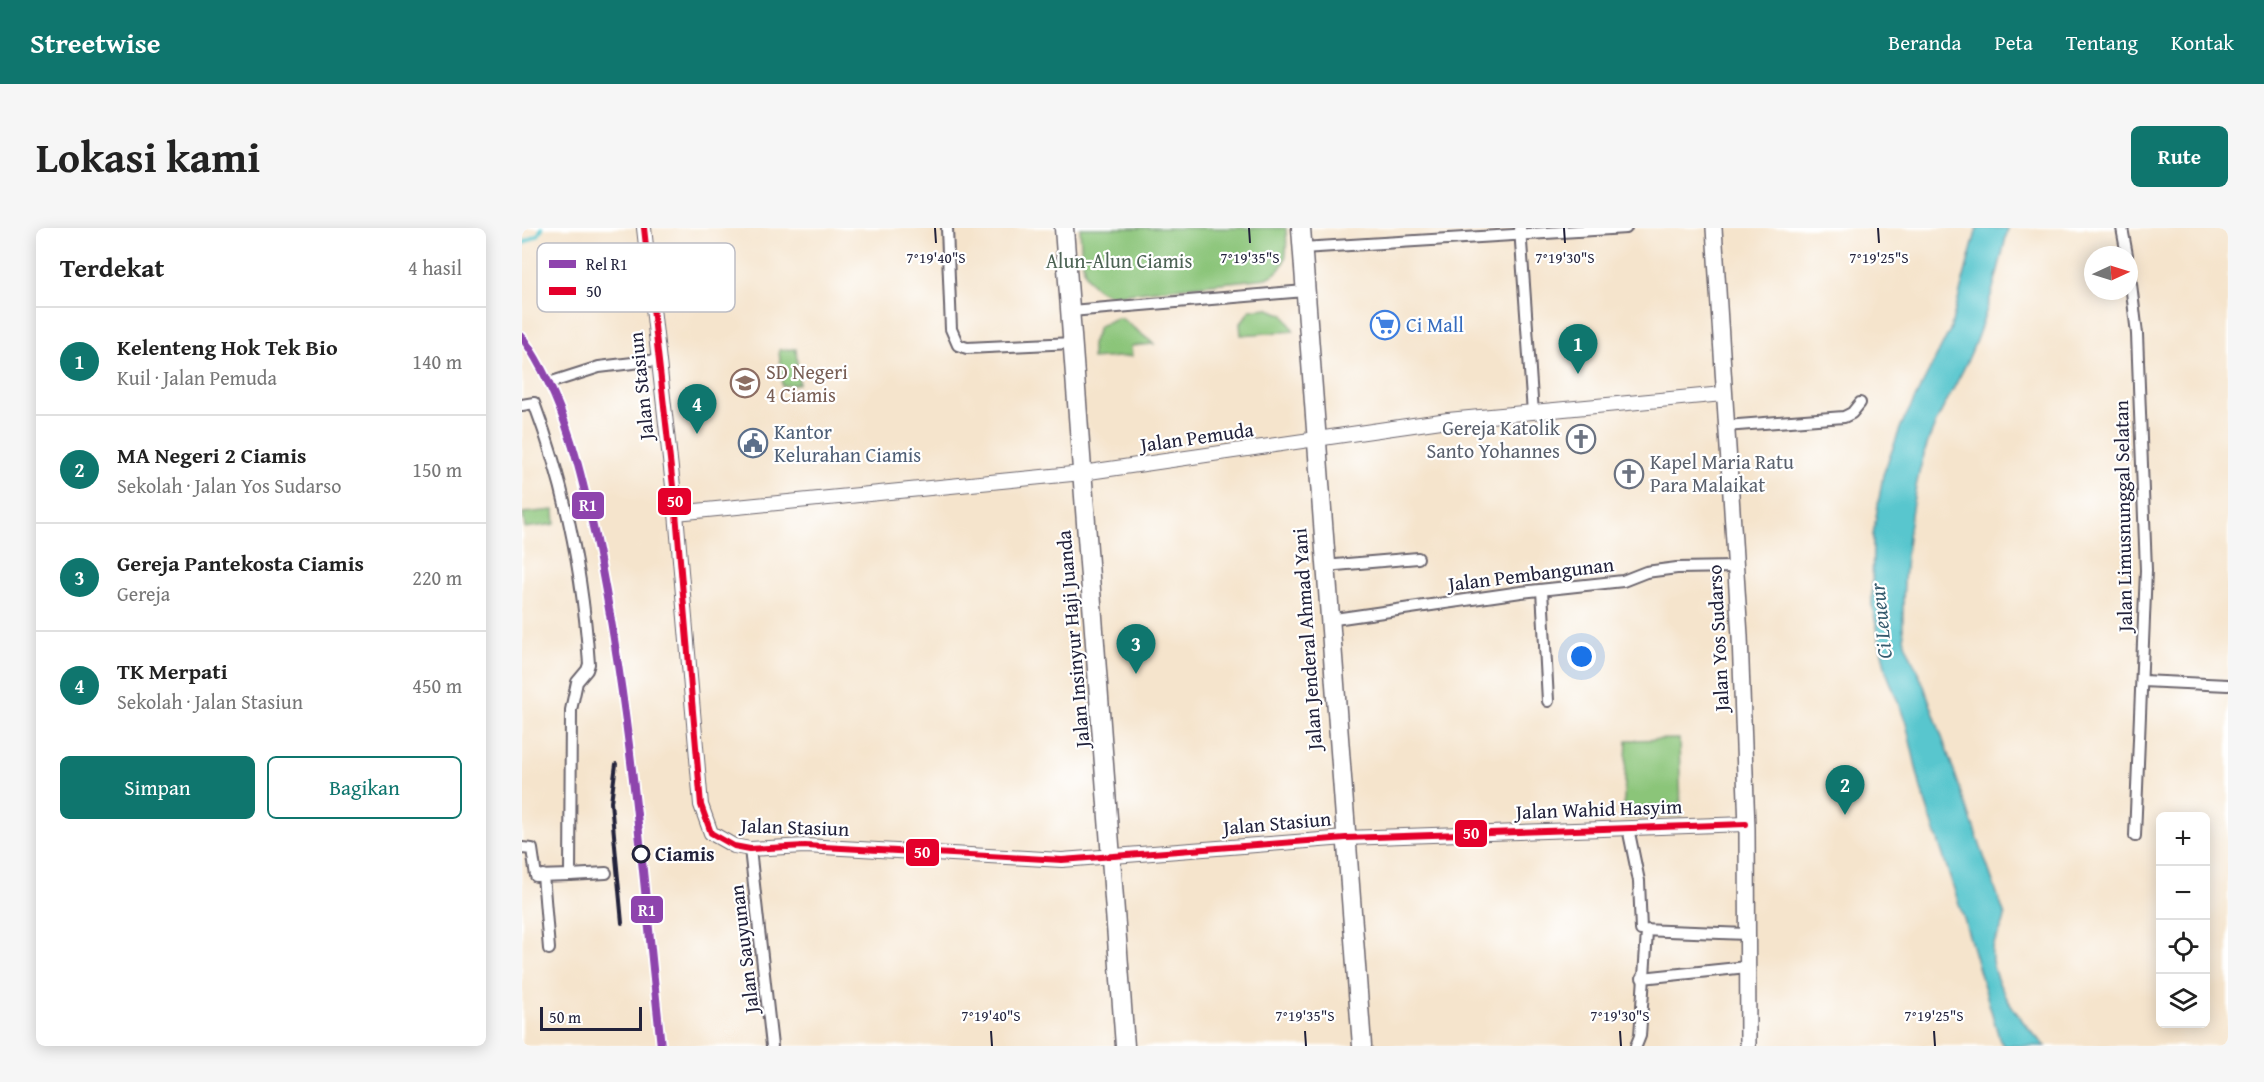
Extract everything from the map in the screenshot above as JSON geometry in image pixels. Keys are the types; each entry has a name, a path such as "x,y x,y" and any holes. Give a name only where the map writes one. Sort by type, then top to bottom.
{"highway":[{"name":"Jalan Insinyur Haji Juanda","path":"1064,228 1125,1046"},
{"name":"Jalan Jenderal Ahmad Yani","path":"1301,228 1324,566 1362,1046"}],"main road":[{"name":"Jalan Yos Sudarso","path":"1714,228 1725,426 1736,567 1746,824 1748,1046"}],"street":[{"name":"Jalan Stasiun","path":"644,228 646,243"},
{"path":"947,228 951,329 958,345 967,348 1073,344"},
{"path":"1302,248 1520,231 1626,228"},
{"path":"2122,228 2125,246"},
{"path":"1520,231 1533,412"},
{"path":"1071,311 1305,291"},
{"name":"Jalan Limusnunggal Selatan","path":"2133,300 2137,334 2146,570 2134,836"},
{"name":"Jalan Stasiun","path":"653,312 676,513 701,805 711,833 734,846 750,849 805,846 1062,860 1346,838"},
{"path":"552,382 599,367 658,360"},
{"name":"Jalan Pemuda","path":"676,513 1082,473 1448,420 1723,394"},
{"path":"522,405 534,403 555,464 576,549 585,606 588,667 577,682 571,710 570,875"},
{"path":"1725,426 1844,417 1852,413 1860,403"},
{"path":"1324,566 1418,558"},
{"name":"Jalan Pembangunan","path":"1329,620 1542,590 1623,582 1646,572 1667,569 1736,567"},
{"path":"1542,590 1548,701"},
{"path":"2142,681 2228,685"},
{"name":"Jalan Wahid Hasyim","path":"1346,838 1746,824"},
{"path":"1628,828 1639,881 1641,930 1747,934"},
{"path":"522,848 532,849 534,874 606,873"},
{"name":"Jalan Sauyunan","path":"750,849 772,1046"},
{"path":"543,875 549,949"},
{"path":"1636,1046 1640,1036 1642,978 1647,932"},
{"path":"1642,978 1747,967"}],"green space":[{"name":"Alun-Alun Ciamis","path":"1080,228 1286,228 1286,250 1280,269 1267,278 1111,295 1100,291 1087,277 1082,259"},
{"path":"1267,308 1284,315 1294,331 1241,335 1240,324 1250,310"},
{"path":"1121,318 1154,344 1131,346 1132,356 1092,359 1092,344 1099,326"},
{"path":"796,349 799,384 782,386 779,350"},
{"path":"554,510 555,524 525,528 523,513"},
{"path":"1679,739 1681,816 1623,818 1627,740"}],"water":[{"name":"Ci Leueur","path":"1977,228 2008,228 1996,280 1980,331 1936,422 1916,485 1908,534 1903,628 1905,643 1924,686 2005,916 1992,950 1992,962 1996,975 2019,1016 2046,1046 2005,1046 2000,1041 1965,922 1921,789 1906,723 1886,671 1872,605 1873,535 1883,475 1901,426 1950,330"}],"waterway":[{"path":"522,244 538,235 542,228"}],"railway":[{"path":"616,764 611,802 622,923"}],"rail line":[{"name":"R1","path":"522,337 537,360 561,412 579,467 598,550 628,735 661,1046"}],"transit line":[{"name":"50","path":"644,228 646,243"},
{"name":"50","path":"653,312 676,513 701,805 711,833 734,846 750,849 805,846 1062,860 1346,838 1746,824"}],"place":[{"name":"Ci Mall","path":"1385,325"},
{"name":"Kelenteng Hok Tek Bio","path":"1578,374"},
{"name":"SD Negeri 4 Ciamis","path":"745,383"},
{"name":"TK Merpati","path":"697,434"},
{"name":"Gereja Katolik Santo Yohannes","path":"1581,439"},
{"name":"Kantor Kelurahan Ciamis","path":"753,443"},
{"name":"Kapel Maria Ratu Para Malaikat","path":"1629,474"},
{"name":"Gereja Pantekosta Ciamis","path":"1136,674"},
{"name":"MA Negeri 2 Ciamis","path":"1845,815"},
{"name":"Ciamis","path":"641,854"}]}
